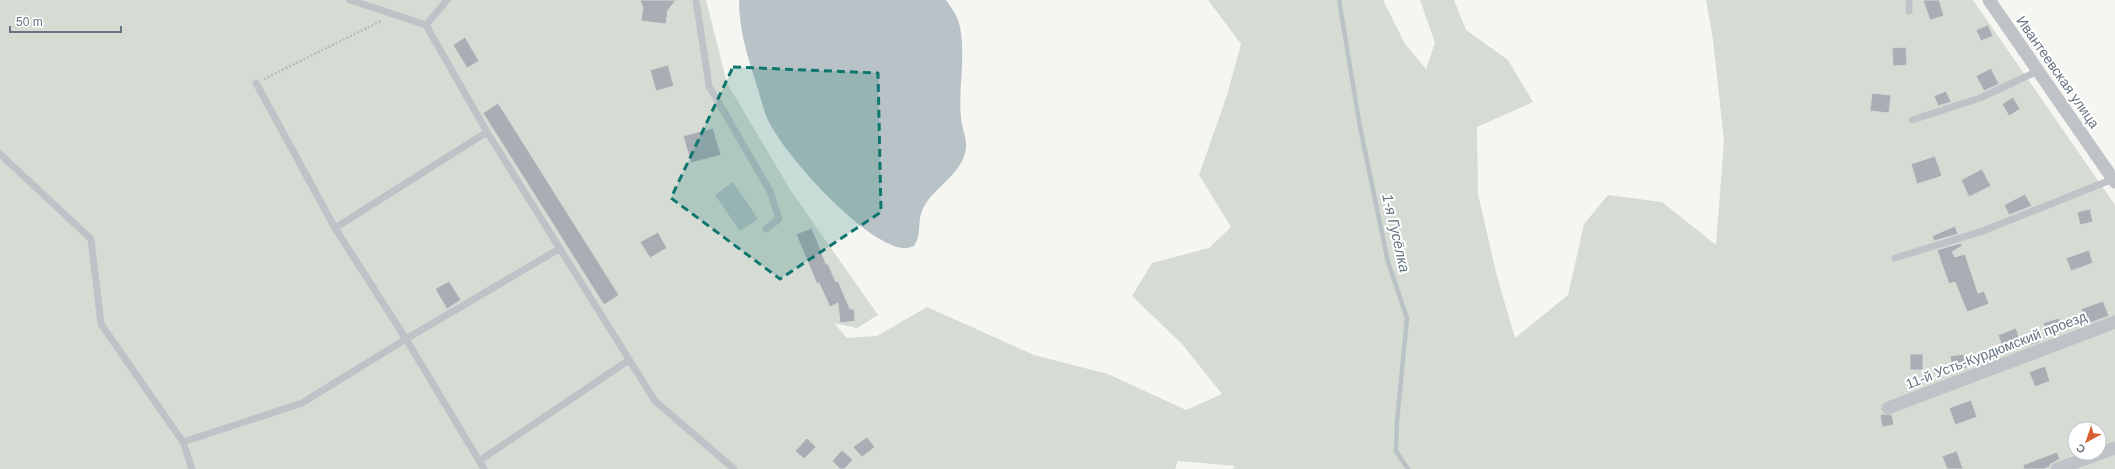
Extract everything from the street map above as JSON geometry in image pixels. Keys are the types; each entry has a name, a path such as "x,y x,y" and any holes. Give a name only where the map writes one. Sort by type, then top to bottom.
{"street":[{"name":"Ивантеевская улица","path":"1989,0 2114,181"},
{"name":"11-й Усть-Курдюмский проезд","path":"1888,408 2115,322"},
{"path":"2057,469 2115,448"}],"lane":[{"path":"350,0 426,25 487,132 558,249 655,401 728,468"},
{"path":"426,25 447,0"},
{"path":"696,0 709,86 770,190 779,219 766,230"},
{"path":"1909,0 1909,11"},
{"path":"1912,120 1980,98 2038,71"},
{"path":"256,83 335,228 406,339 484,469"},
{"path":"335,228 487,132"},
{"path":"0,154 91,239 101,324 183,442 192,469"},
{"path":"1895,258 1983,231 2114,181"},
{"path":"183,442 302,403 406,339 558,249"},
{"path":"479,461 629,360"}],"path":[{"path":"256,83 394,14"}],"highlighted area":[{"path":"733,67 878,73 881,212 780,279 671,198"}],"shaded area":[{"path":"0,0 706,0 727,83 791,191 878,315 857,328 834,323 847,338 877,336 927,307 1034,355 1108,374 1186,410 1222,394 1182,344 1132,296 1152,263 1209,248 1231,227 1199,175 1227,95 1241,44 1208,0 1383,0 1405,44 1426,69 1435,43 1420,0 1454,0 1466,30 1508,60 1533,102 1477,127 1478,194 1497,276 1515,338 1568,295 1584,224 1608,195 1662,202 1716,245 1724,141 1713,40 1706,0 1973,0 2115,205 2115,469 1232,469 1236,466 1178,461 1175,469 0,469"},
{"path":"739,0 946,0 958,20 962,38 960,107 966,142 966,151 960,164 950,178 931,196 926,203 921,215 918,238 914,246 902,248 886,242 867,231 847,214 808,175 777,136 768,120 747,52 740,21"},
{"path":"733,182 758,219 740,231 715,195"}],"building":[{"path":"640,0 676,0 668,10 666,24 641,21 643,8"},
{"path":"1923,0 1939,0 1944,16 1930,20"},
{"path":"1988,25 1993,36 1981,41 1976,30"},
{"path":"465,37 479,61 467,68 453,45"},
{"path":"1906,47 1907,65 1893,66 1892,48"},
{"path":"668,65 674,86 656,91 650,70"},
{"path":"1991,68 1999,84 1984,91 1976,76"},
{"path":"1946,91 1951,102 1938,106 1934,96"},
{"path":"1872,93 1891,95 1889,113 1870,111"},
{"path":"2013,97 2020,109 2009,116 2002,104"},
{"path":"498,103 619,295 604,305 483,113"},
{"path":"713,128 721,155 691,163 683,136"},
{"path":"1935,156 1942,176 1917,184 1911,164"},
{"path":"1982,169 1991,186 1969,197 1961,180"},
{"path":"2025,194 2032,206 2009,215 2004,205"},
{"path":"2090,209 2093,222 2080,225 2077,212"},
{"path":"1955,226 1958,234 1934,241 1932,236"},
{"path":"812,228 826,264 828,264 836,282 838,281 850,309 854,309 855,321 840,323 838,303 830,307 819,283 817,284 796,234"},
{"path":"658,232 667,248 650,258 640,242"},
{"path":"1961,243 1962,246 1952,252 1955,257 1965,254 1978,293 1984,291 1989,304 1967,312 1955,282 1949,284 1937,250"},
{"path":"2089,250 2093,263 2071,271 2066,258"},
{"path":"449,281 461,300 447,309 435,289"},
{"path":"2103,301 2109,316 2087,324 2081,309"},
{"path":"2059,318 2063,330 2048,336 2043,323"},
{"path":"2016,328 2021,343 2003,349 1998,335"},
{"path":"2035,331 2040,342 2025,347 2021,336"},
{"path":"1910,354 1923,354 1923,370 1910,370"},
{"path":"1964,354 1967,368 1953,371 1950,356"},
{"path":"2045,366 2050,381 2035,387 2029,372"},
{"path":"1971,400 1977,417 1955,425 1949,408"},
{"path":"1880,415 1892,415 1894,425 1882,427"},
{"path":"867,437 875,447 862,457 853,447"},
{"path":"807,438 816,447 804,459 795,451"},
{"path":"842,450 853,460 844,469 840,469 832,461"},
{"path":"1957,451 1963,469 1947,469 1942,456"},
{"path":"2057,452 2060,459 2051,464 2049,467 2044,469 2024,469 2023,465"}],"waterway":[{"name":"1-я Гусёлка","path":"1339,0 1360,127 1388,262 1407,318 1397,421 1396,451 1408,469"}]}
